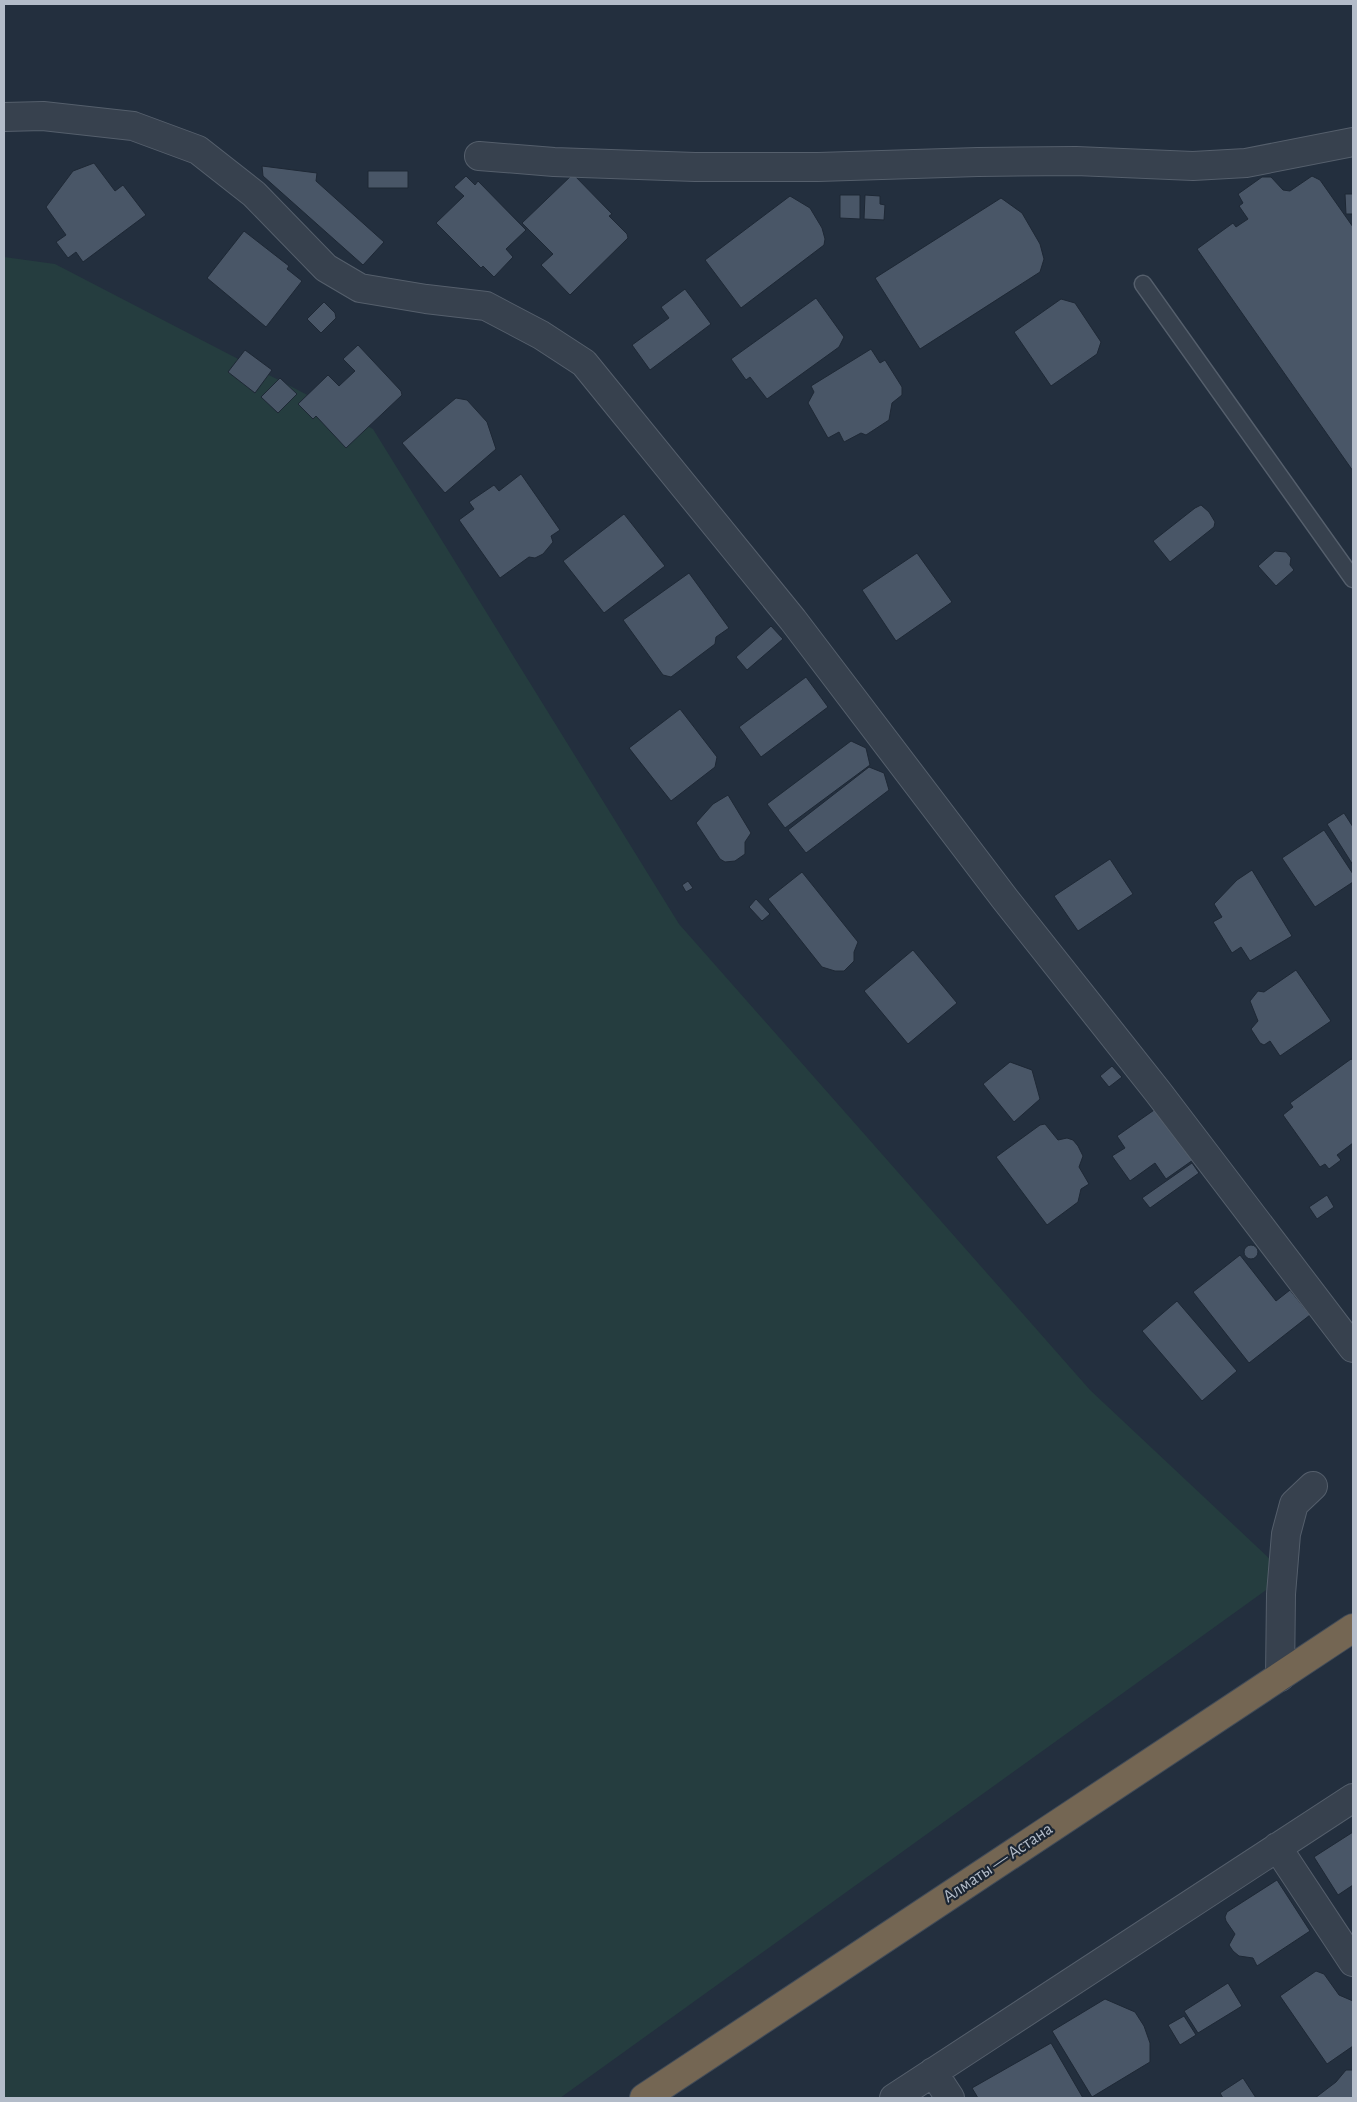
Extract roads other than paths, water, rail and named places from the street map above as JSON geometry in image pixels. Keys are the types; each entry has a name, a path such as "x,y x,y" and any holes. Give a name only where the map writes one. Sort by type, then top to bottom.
{"highway":[{"name":"Алматы — Астана","path":"644,2098 1353,1628"}],"street":[{"path":"4,117 43,116 133,126 198,150 254,194 326,268 360,288 426,299 486,306 541,335 584,363 793,620 1353,1348"},
{"path":"478,156 554,162 695,167 818,167 1076,161 1193,166 1246,163 1353,142"},
{"path":"1280,1677 1281,1594 1286,1534 1294,1504 1313,1486"},
{"path":"894,2098 1353,1798"},
{"path":"1277,1847 1353,1962"},
{"path":"934,2072 950,2098"}],"lane":[{"path":"1143,284 1353,579"}]}
